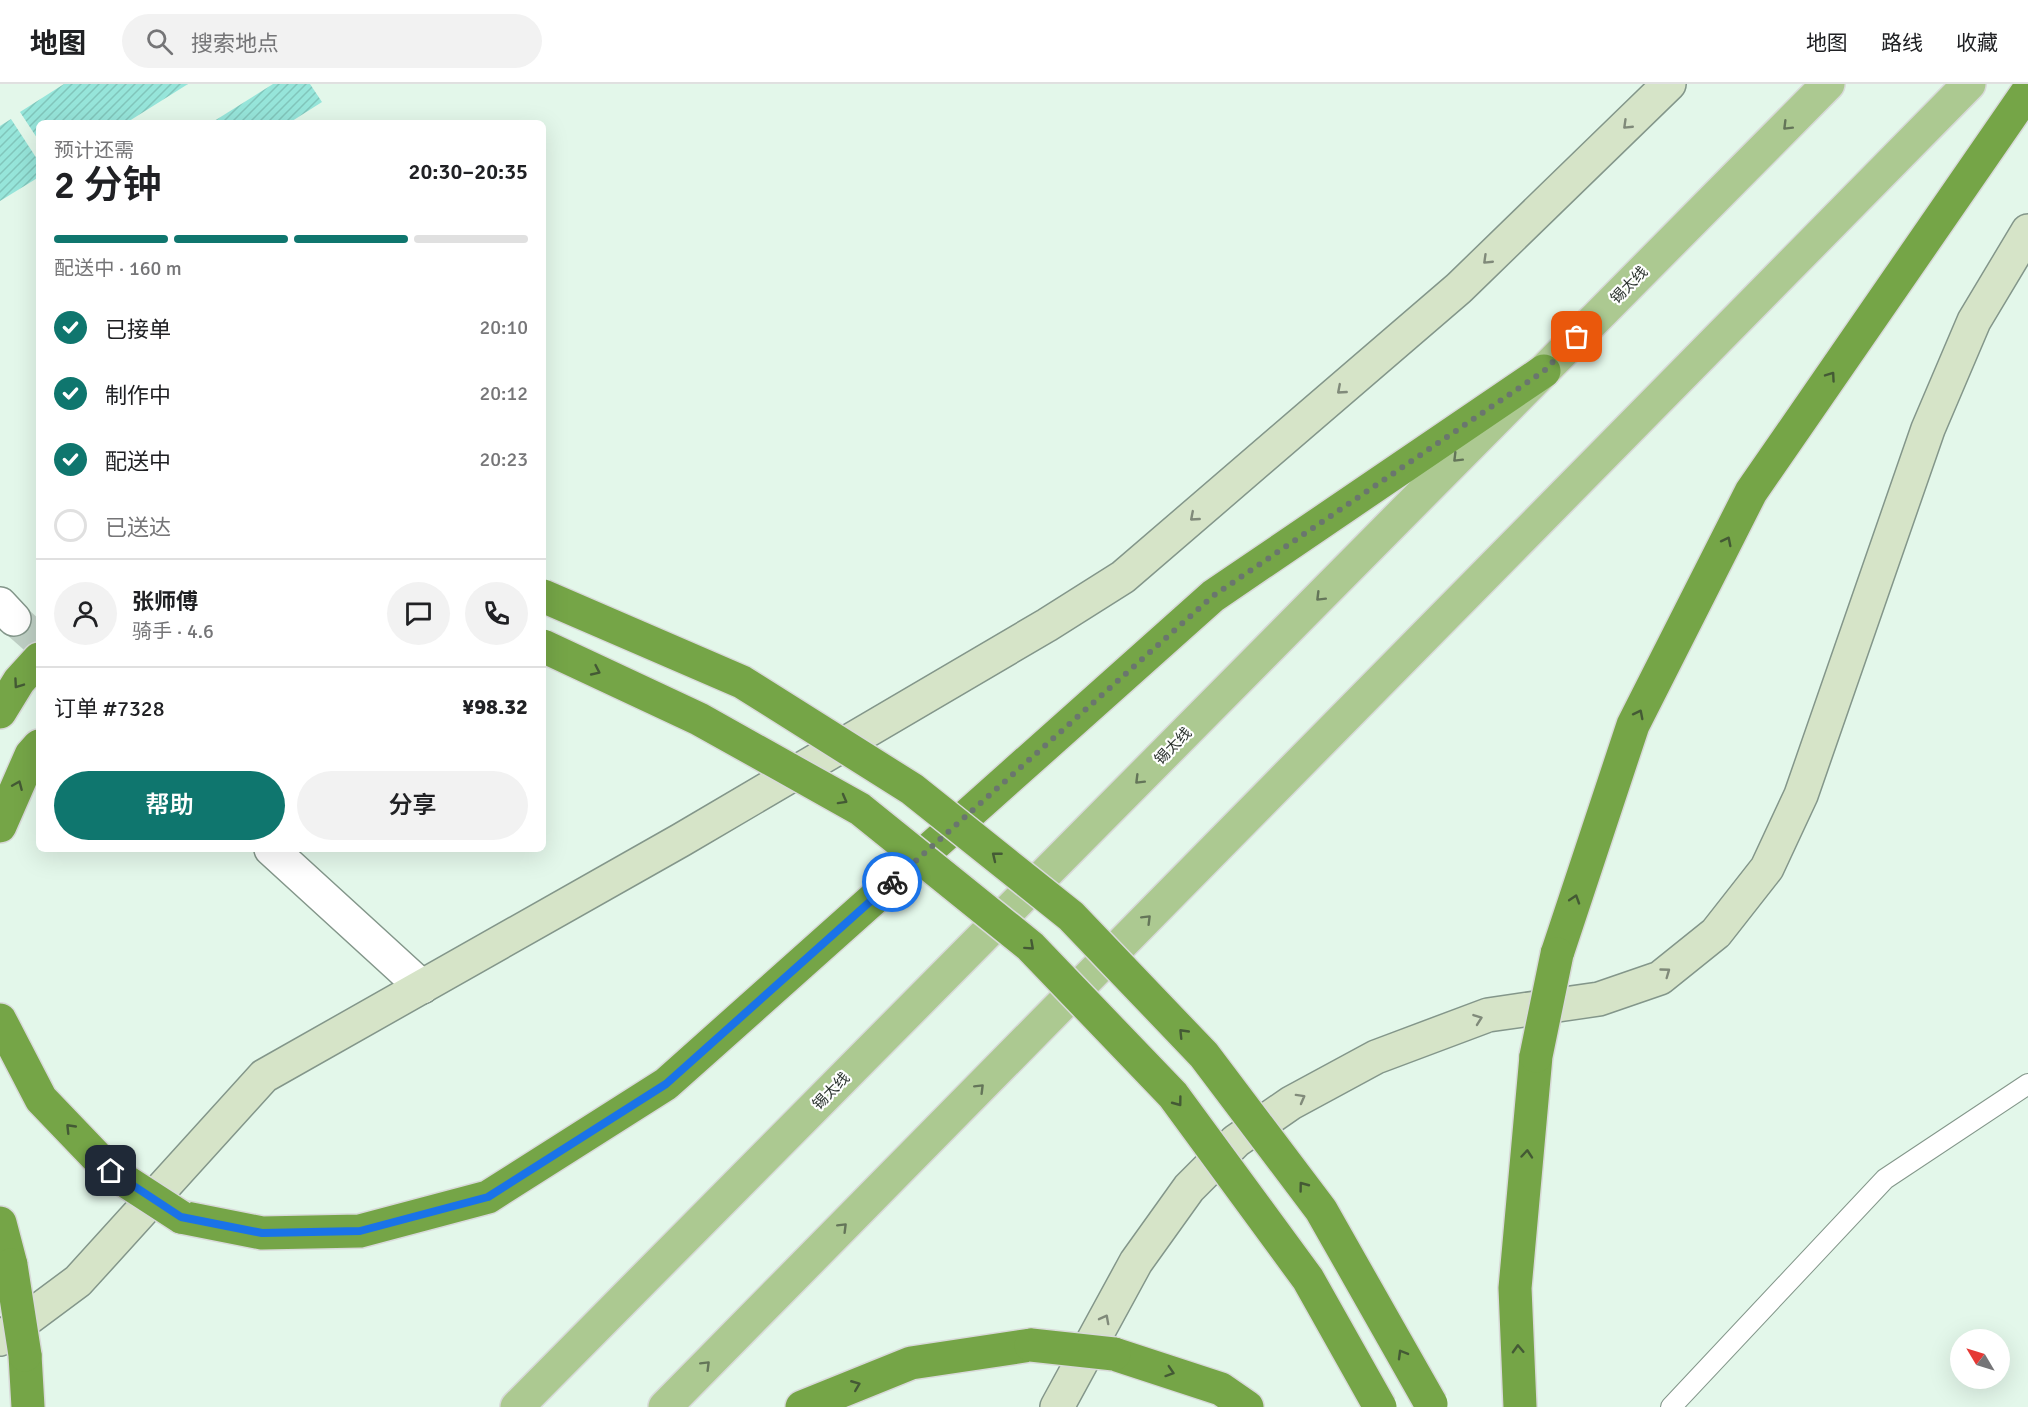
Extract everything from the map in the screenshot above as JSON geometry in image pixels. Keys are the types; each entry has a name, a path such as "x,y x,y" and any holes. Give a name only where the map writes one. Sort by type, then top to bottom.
{"highway":[{"path":"1520,1407 1515,1288 1536,1056 1557,954 1633,725 1751,492 2028,91"},
{"path":"0,1020 41,1099 111,1171 181,1217 262,1233 360,1231 488,1197 666,1084 1213,596 1544,371"},
{"path":"546,598 742,682 912,789 1071,916 1204,1055 1321,1210 1432,1406"},
{"path":"546,647 699,719 860,809 1030,945 1173,1095 1308,1279 1380,1407"},
{"path":"0,712 19,681 36,662"},
{"path":"0,826 31,755 36,749"},
{"path":"0,1223 11,1265 12,1347 28,1407"},
{"path":"802,1407 911,1363 1031,1345 1114,1354 1221,1389 1247,1407"}],"main road":[{"path":"12,1347 78,1281 264,1076 701,828 1037,631 1123,577 1459,288 1669,84"},
{"name":"锡太线","path":"517,1407 1828,84"},
{"path":"665,1407 1969,84"},
{"path":"1057,1407 1136,1262 1189,1188 1236,1140 1291,1103 1376,1057 1488,1015 1599,999 1660,978 1716,933 1767,868 1801,795 1928,429 1974,321 2028,231"}],"street":[{"path":"274,852 422,987"}],"lane":[{"path":"1671,1407 1885,1179 2028,1084"}],"building":[{"path":"64,84 188,84 131,120 36,120 36,136 20,112"},
{"path":"273,84 310,84 322,102 294,120 216,120"},
{"path":"11,119 36,157 36,179 0,201 0,126"}],"tunnel":[{"path":"14,619 36,638"}],"way so far":[{"path":"892,882 1213,596 1544,371 1577,337"}],"route":[{"path":"111,1171 181,1217 262,1233 360,1231 488,1197 666,1084 892,882"}]}
